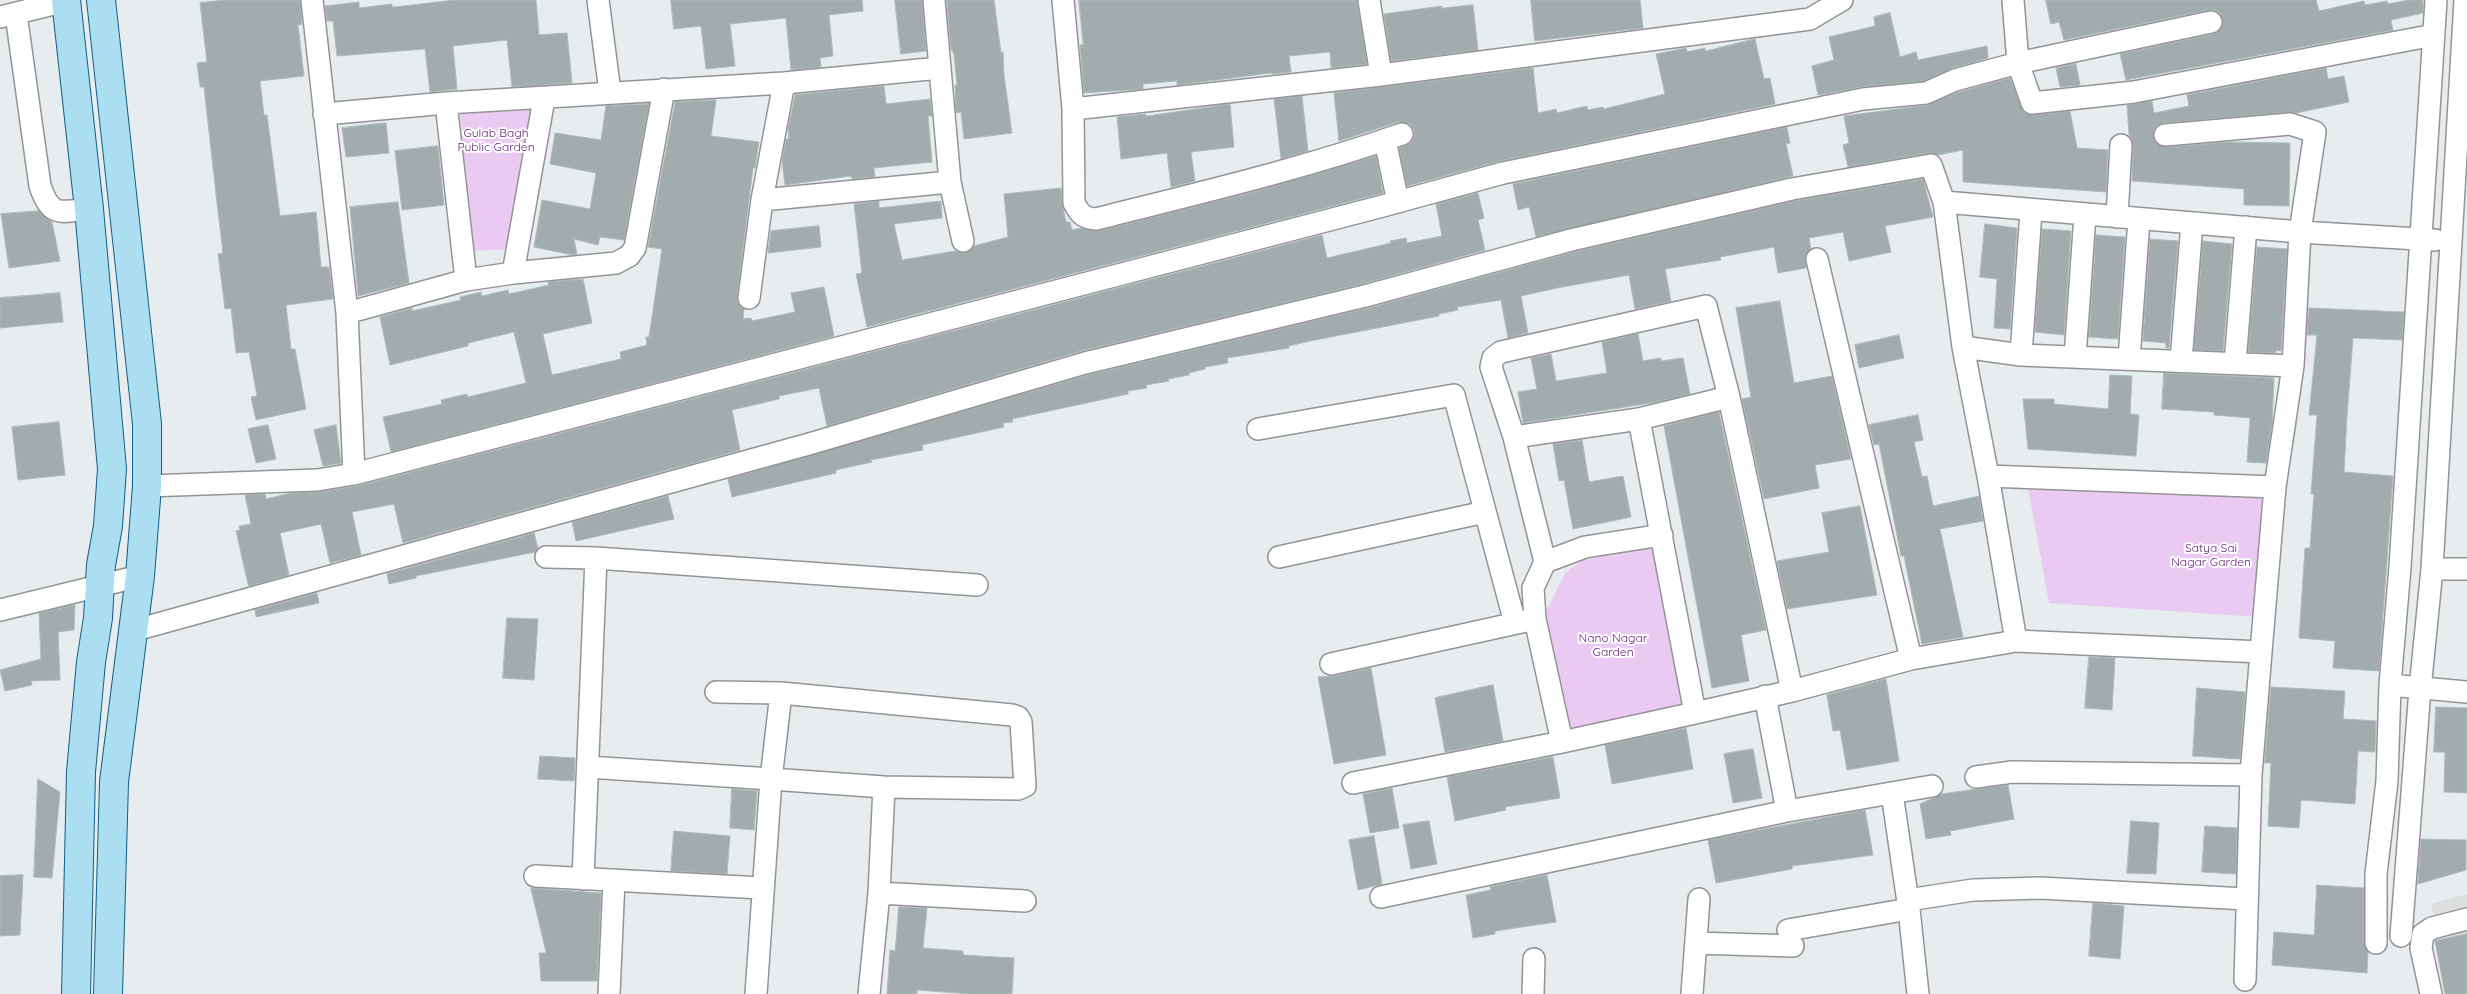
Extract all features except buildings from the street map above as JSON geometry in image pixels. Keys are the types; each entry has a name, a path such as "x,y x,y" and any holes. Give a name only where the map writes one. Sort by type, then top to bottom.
{"main road":[{"path":"66,0 89,209 112,469 98,618 90,662 81,772 76,994"},
{"path":"101,0 146,424 147,486 140,576 114,782 108,994"}],"street":[{"path":"66,0 8,15 40,186 45,202 52,210 59,212 89,209"},
{"path":"312,0 347,313 354,474"},
{"path":"598,0 610,92"},
{"path":"934,0 950,182 963,241"},
{"path":"1064,0 1073,108 1074,203 1082,216 1096,219 1257,178 1343,154 1394,137 1398,202"},
{"path":"1369,0 1381,75"},
{"path":"1073,108 1381,75 1810,19 1842,0"},
{"path":"2013,0 2018,63 2032,103 2134,92 2434,35"},
{"path":"2376,943 2376,874 2387,781 2390,685 2400,567 2427,118 2436,0"},
{"path":"2401,936 2420,689 2432,569 2452,241 2463,120 2464,0"},
{"path":"147,486 317,480 354,474 1503,173 1863,99 1926,93 1955,80 2018,63 2211,22"},
{"path":"324,114 446,103 544,99 610,92 784,83 940,68"},
{"path":"749,298 762,200 784,83"},
{"path":"347,313 466,280 513,273 616,263 629,256 635,248 664,89"},
{"path":"513,273 544,99"},
{"path":"446,103 466,280"},
{"path":"2427,118 2463,120"},
{"path":"2165,135 2290,124 2315,132 2300,232 2293,366 2275,487 2261,652 2251,775 2244,980"},
{"path":"2117,217 2121,145"},
{"path":"132,631 809,444 1085,363 1365,296 1571,240 1792,189 1931,165 1944,202 1963,347 1988,476 2016,641"},
{"path":"762,200 950,182"},
{"path":"1944,202 2031,211 2300,232 2452,241"},
{"path":"2022,356 2031,211"},
{"path":"2076,357 2085,215"},
{"path":"2129,359 2139,219"},
{"path":"2181,361 2192,223"},
{"path":"2235,363 2246,227"},
{"path":"1817,259 1911,659"},
{"path":"1525,621 1533,588 1544,562 1514,437 1491,366 1493,358 1501,352 1706,306 1729,398 1792,691"},
{"path":"1963,347 2022,356 2293,366"},
{"path":"1258,429 1454,395 1485,512 1525,621 1562,742"},
{"path":"1514,437 1639,419 1729,398"},
{"path":"1639,419 1695,713"},
{"path":"1988,476 2275,487"},
{"path":"1279,557 1485,512"},
{"path":"1544,562 1585,547 1662,535"},
{"path":"546,557 596,558 977,585"},
{"path":"583,879 596,558"},
{"path":"2432,569 2467,569"},
{"path":"0,610 140,576"},
{"path":"1331,664 1525,621"},
{"path":"1353,783 1562,742 1695,713 1792,691 1911,659 2016,641 2261,652"},
{"path":"2390,685 2467,692"},
{"path":"588,768 884,787 1018,789 1025,786 1021,722 1018,717 1012,715 781,693 716,692"},
{"path":"756,994 771,779 781,693"},
{"path":"1765,696 1787,811"},
{"path":"1976,777 2021,772 2251,775"},
{"path":"1381,897 1787,811 1932,786"},
{"path":"869,994 878,893 884,787"},
{"path":"1892,793 1918,994"},
{"path":"536,876 762,888"},
{"path":"609,994 614,880"},
{"path":"1696,943 1791,938 1908,905 1973,890 2040,888 2246,899"},
{"path":"878,893 1025,901"},
{"path":"1692,994 1699,899"},
{"path":"2431,994 2421,948 2423,934 2432,928 2467,919"},
{"path":"1533,994 1534,959"}],"shaded area":[{"path":"2467,894 2467,994 2452,994 2431,904"}],"green space":[{"name":"Gulab Bagh Public Garden","path":"460,106 536,106 513,249 471,251"},
{"name":"Satya Sai Nagar Garden","path":"2028,487 2280,499 2272,618 2049,603"},
{"name":"Nano Nagar Garden","path":"1657,548 1689,709 1571,734 1552,658 1545,613 1565,573 1581,561 1623,551"}]}
